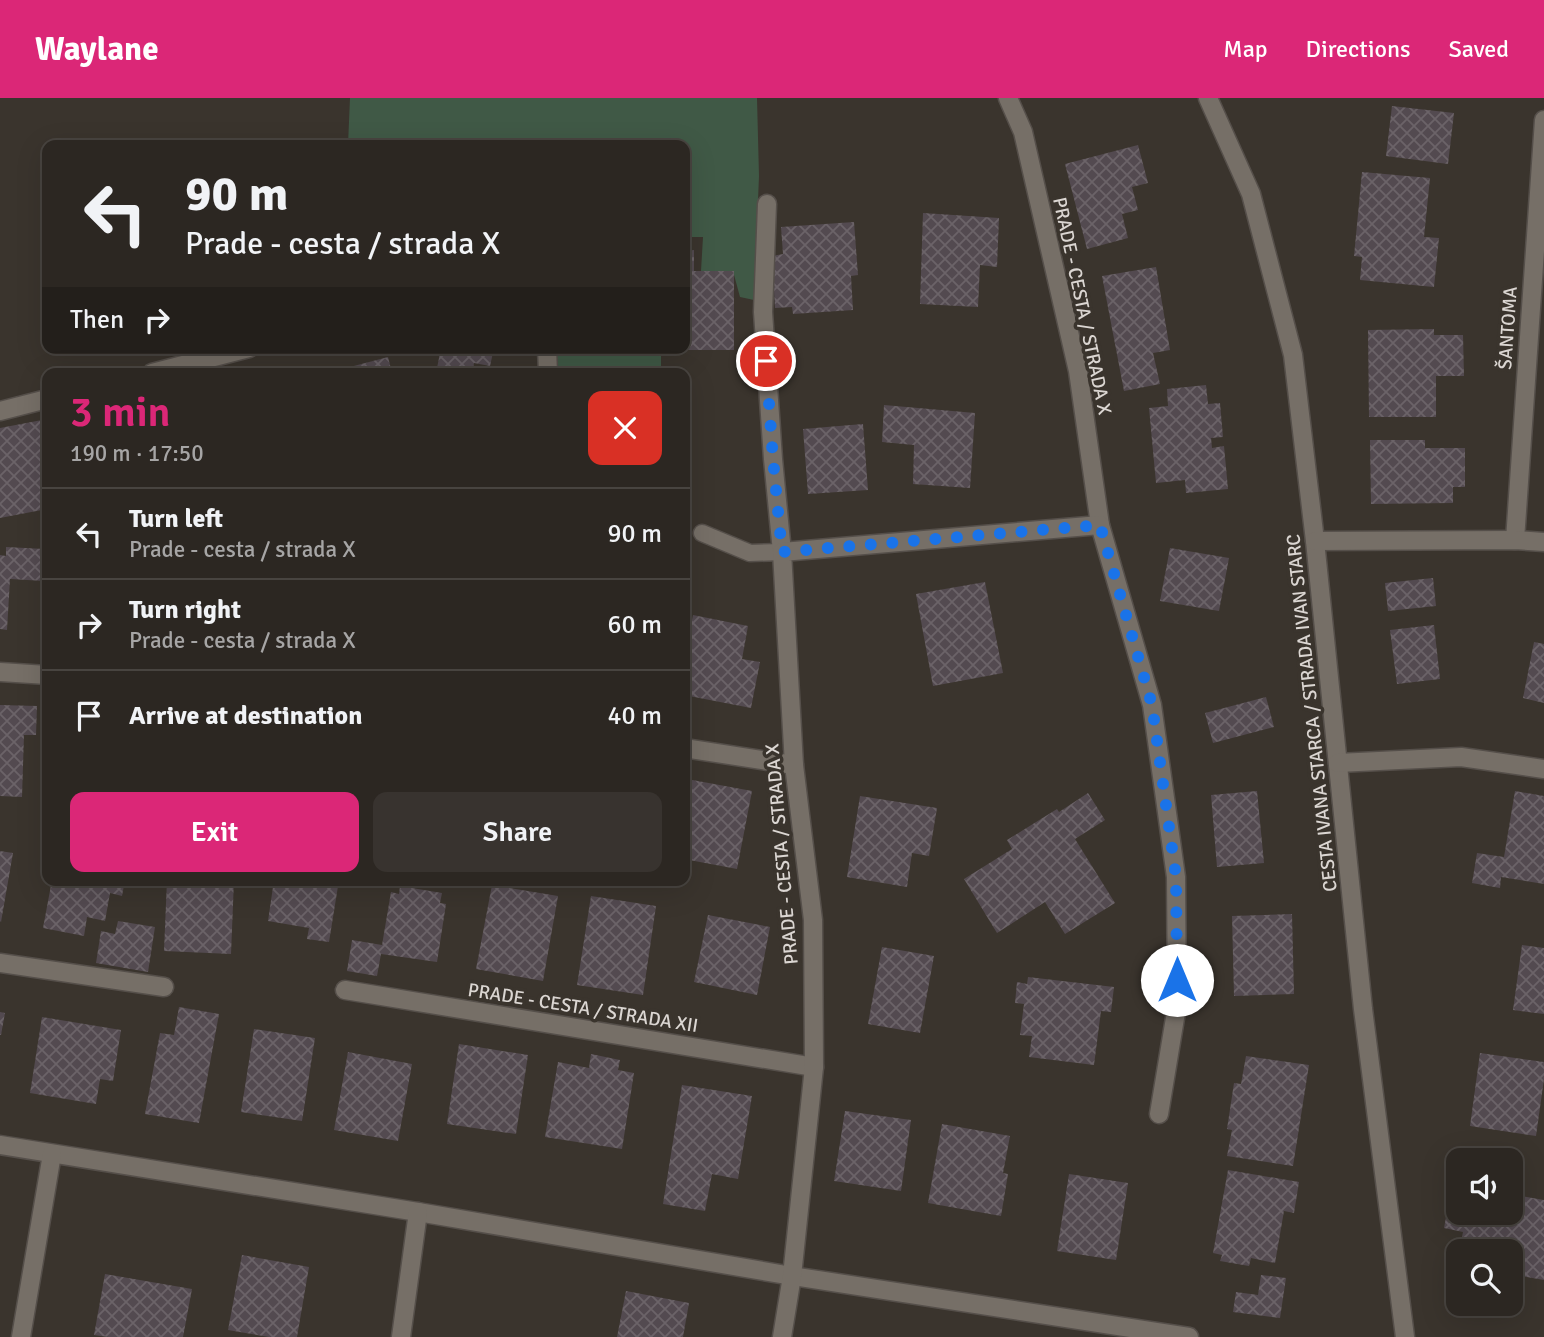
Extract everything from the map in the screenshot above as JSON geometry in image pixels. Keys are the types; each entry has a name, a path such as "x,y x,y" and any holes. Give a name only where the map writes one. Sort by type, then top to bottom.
{"street":[{"name":"PRADE - CESTA / STRADA X","path":"1008,98 1023,132 1078,372 1100,525 1152,705 1176,877 1177,1006 1159,1114"},
{"name":"CESTA IVANA STARCA / STRADA IVAN STARC","path":"1208,98 1251,194 1293,355 1363,1009 1405,1337"},
{"name":"ŠANTOMA","path":"1515,540 1544,120"},
{"name":"PRADE - CESTA / STRADA X","path":"767,204 764,312 773,459 782,552 794,765 813,920 814,1067 792,1276 782,1337"},
{"path":"171,368 226,354"},
{"path":"0,411 42,400"},
{"path":"782,552 1100,525"},
{"path":"1315,541 1544,542"},
{"path":"0,672 42,675"},
{"path":"690,749 794,765"},
{"path":"1338,763 1461,757 1544,769"},
{"path":"0,963 163,987"},
{"name":"PRADE - CESTA / STRADA XII","path":"345,990 814,1067"},
{"path":"0,1145 418,1212 792,1276 1189,1337"},
{"path":"21,1337 52,1154"},
{"path":"401,1337 418,1212"}],"lane":[{"path":"702,533 750,553 782,552"}],"green space":[{"path":"350,98 757,98 759,176 754,300 740,297 733,271 701,271 703,237 690,237 690,140 348,140"},
{"path":"546,354 661,354 661,368 548,368"}],"building":[{"path":"1392,106 1454,113 1448,164 1386,156"},
{"path":"1138,145 1148,183 1132,187 1138,210 1122,214 1128,238 1087,249 1065,164"},
{"path":"1362,172 1430,178 1424,237 1439,238 1434,287 1360,280 1362,257 1354,256"},
{"path":"923,213 999,218 997,267 980,265 978,307 920,304"},
{"path":"854,222 858,275 851,276 853,310 793,314 792,307 775,308 772,256 783,254 781,227"},
{"path":"690,250 694,250 694,271 734,271 734,350 690,350"},
{"path":"1156,267 1170,350 1153,353 1160,384 1124,391 1102,276"},
{"path":"1434,329 1434,335 1463,335 1464,376 1436,376 1436,417 1369,417 1368,330"},
{"path":"440,354 493,354 490,366 474,363 473,368 437,368"},
{"path":"388,357 391,368 346,368"},
{"path":"1206,385 1208,404 1220,403 1223,437 1211,438 1212,448 1224,446 1228,489 1186,493 1185,480 1156,483 1149,408 1168,406 1167,389"},
{"path":"884,405 975,413 970,488 913,484 914,445 882,442"},
{"path":"42,420 42,510 0,518 0,428"},
{"path":"863,424 868,490 808,494 803,429"},
{"path":"1370,440 1425,440 1425,448 1465,448 1465,487 1453,487 1453,503 1371,504"},
{"path":"6,547 42,549 42,581 10,579 7,630 0,629 0,555 6,556"},
{"path":"1170,548 1229,558 1219,611 1160,601"},
{"path":"1433,578 1436,606 1388,611 1385,583"},
{"path":"985,582 1003,673 933,686 916,594"},
{"path":"693,615 748,626 742,659 760,662 751,708 690,696 690,630"},
{"path":"1434,625 1440,679 1397,684 1390,630"},
{"path":"1534,642 1544,644 1544,703 1523,698"},
{"path":"1266,697 1274,727 1213,743 1205,713"},
{"path":"0,705 37,706 36,735 24,735 22,797 0,796"},
{"path":"690,780 752,791 737,869 690,860"},
{"path":"1257,791 1264,863 1217,867 1211,795"},
{"path":"1515,791 1544,796 1544,884 1501,877 1500,888 1472,883 1477,853 1504,857"},
{"path":"1088,793 1105,820 1075,839 1115,903 1065,934 1045,902 997,933 964,879 1012,849 1007,840"},
{"path":"860,796 937,808 929,856 912,853 907,887 847,877"},
{"path":"0,851 13,853 1,922 0,921"},
{"path":"51,886 124,886 122,896 110,893 105,921 87,917 84,936 43,928"},
{"path":"167,886 234,886 231,954 164,951"},
{"path":"273,886 338,886 329,942 307,939 309,928 268,921"},
{"path":"400,886 442,893 440,903 446,904 437,962 381,954 377,976 347,971 352,940 382,945 391,892 399,894"},
{"path":"492,886 558,896 543,981 476,969"},
{"path":"591,896 656,906 643,995 577,985"},
{"path":"1292,914 1294,994 1234,996 1232,916"},
{"path":"708,915 770,927 757,995 694,982"},
{"path":"118,921 155,927 148,972 96,963 101,931 115,934"},
{"path":"1522,945 1544,948 1544,1014 1513,1010"},
{"path":"882,947 934,956 920,1033 868,1024"},
{"path":"1028,977 1114,987 1111,1012 1101,1011 1094,1065 1029,1057 1032,1036 1020,1035 1024,1004 1015,1003 1017,982 1027,984"},
{"path":"179,1007 219,1014 199,1123 145,1114 160,1033 174,1035"},
{"path":"0,1012 5,1013 1,1035 0,1035"},
{"path":"42,1017 121,1030 113,1081 100,1079 96,1104 30,1093"},
{"path":"254,1029 315,1038 302,1121 241,1112"},
{"path":"459,1044 528,1055 516,1134 447,1124"},
{"path":"348,1052 412,1064 398,1141 334,1130"},
{"path":"1480,1053 1544,1062 1536,1136 1470,1126"},
{"path":"591,1054 620,1060 618,1070 634,1073 622,1149 545,1137 558,1062 589,1068"},
{"path":"1246,1056 1309,1065 1293,1166 1227,1156 1232,1130 1227,1129 1234,1083 1241,1084"},
{"path":"682,1085 752,1096 738,1179 712,1174 705,1211 663,1204"},
{"path":"845,1111 911,1120 901,1191 834,1181"},
{"path":"942,1124 1010,1136 1003,1173 1008,1174 1001,1216 928,1203"},
{"path":"1228,1170 1299,1182 1294,1213 1284,1211 1275,1263 1251,1258 1249,1266 1220,1261 1222,1255 1213,1253"},
{"path":"1069,1174 1128,1183 1116,1260 1057,1251"},
{"path":"1523,1196 1544,1200 1544,1280 1523,1276 1523,1239 1462,1239 1463,1232 1444,1228 1446,1217 1446,1225 1523,1225"},
{"path":"242,1255 309,1267 297,1337 269,1337 228,1330"},
{"path":"105,1274 192,1289 183,1337 94,1335"},
{"path":"1261,1275 1286,1278 1280,1318 1233,1312 1236,1292 1258,1295"},
{"path":"626,1291 689,1303 683,1337 617,1337"}],"route":[{"path":"766,361 782,552 1100,525 1152,705 1176,877 1177,980"}]}
